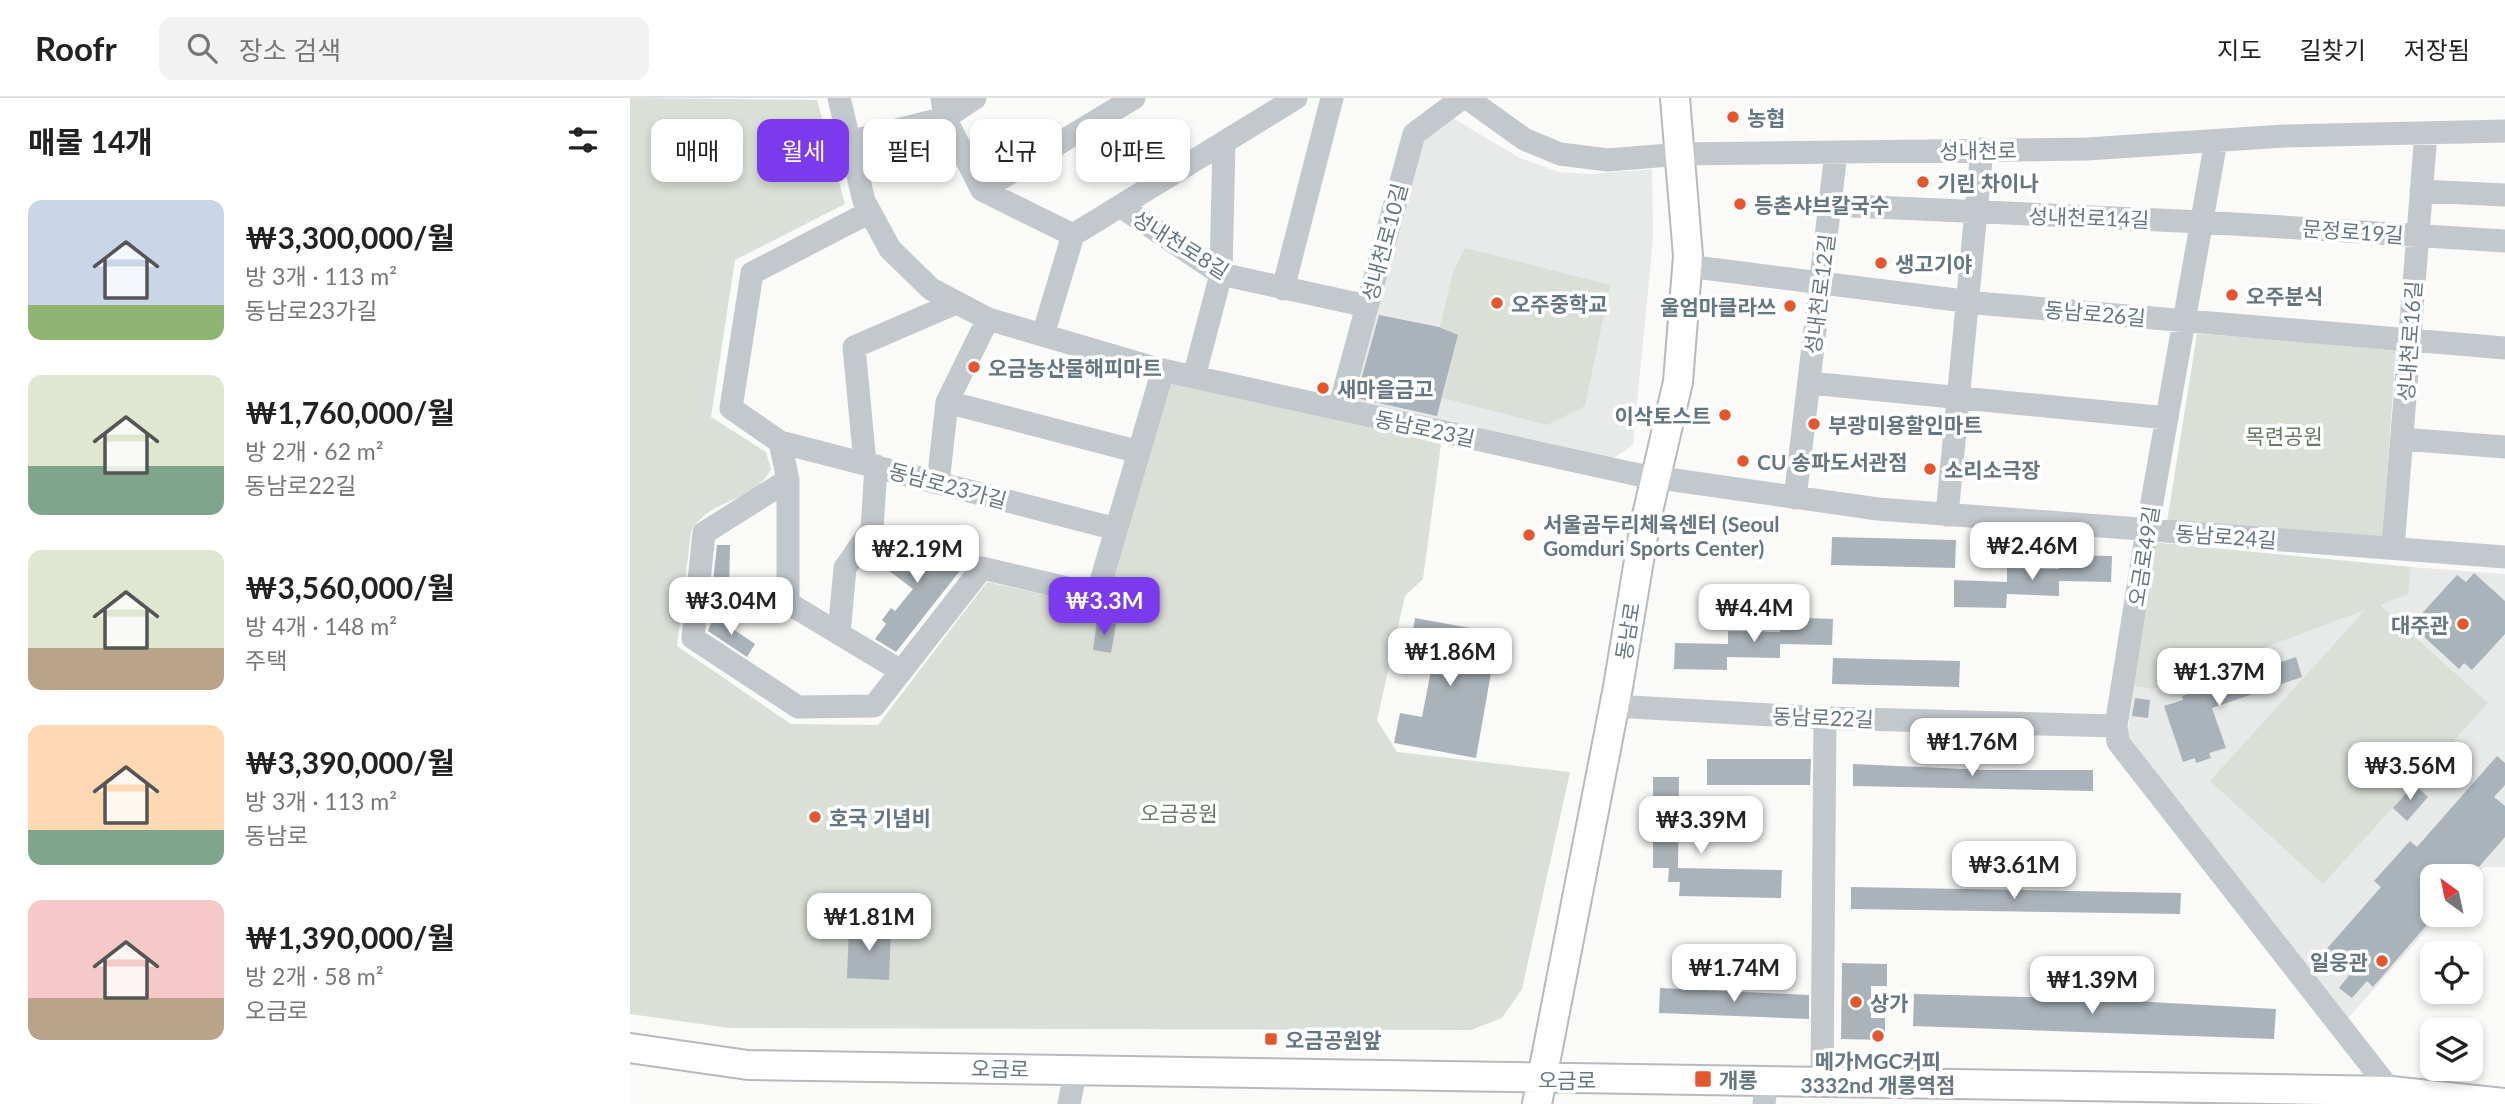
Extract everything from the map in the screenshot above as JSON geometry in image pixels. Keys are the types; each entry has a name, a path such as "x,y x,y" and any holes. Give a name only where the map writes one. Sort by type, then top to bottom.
{"main road":[{"name":"동남로","path":"1540,1091 1614,706 1645,524 1678,382 1686,266 1681,154 1675,98"},
{"name":"오금로","path":"630,1048 748,1065 1076,1069 1540,1091 1766,1093 1822,1082 2049,1095 2277,1097 2391,1091 2505,1103"}],"street":[{"name":"동남로23길","path":"839,98 844,119"},
{"path":"849,142 975,98"},
{"path":"982,190 1134,98"},
{"path":"1283,289 1332,98"},
{"name":"성내천로","path":"1464,98 1524,139 1560,154 1608,160 1681,154 2087,149 2216,141 2505,131"},
{"name":"성내천로10길","path":"1339,409 1413,134 1464,98"},
{"name":"성내천로8길","path":"1073,235 1289,100"},
{"path":"943,108 982,190 1073,235 1042,335"},
{"name":"성내천로16길","path":"2393,548 2426,133"},
{"name":"오금로49길","path":"2116,726 2147,530 2216,141"},
{"name":"동남로23길","path":"849,142 864,201 890,249 931,289 988,319 1163,370 1656,478"},
{"path":"1194,377 1222,274 1224,142"},
{"path":"1947,515 1982,149"},
{"name":"성내천로12길","path":"1795,498 1836,153"},
{"path":"2421,191 2505,195"},
{"name":"성내천로12길","path":"1830,205 1976,212"},
{"name":"성내천로8길","path":"1120,206 1222,274 1367,306"},
{"name":"동남로23가길","path":"870,212 752,273 731,408 780,442 1116,529"},
{"name":"성내천로14길","path":"1976,212 2202,222"},
{"name":"문정로19길","path":"2202,222 2505,241"},
{"name":"동남로26길","path":"1686,266 2184,321 2505,348"},
{"path":"839,634 845,568 872,529 871,465 854,347 956,303"},
{"path":"937,483 947,402 988,319"},
{"path":"788,480 704,533 693,638 798,707 874,706 982,568 1097,595 1163,370"},
{"name":"성내천로12길","path":"1809,383 1958,397"},
{"path":"1958,397 2167,418"},
{"path":"947,402 1139,452"},
{"path":"2402,439 2505,447"},
{"path":"780,442 788,480 788,603 901,671"},
{"name":"동남로24길","path":"1656,478 1795,498 1947,515 2505,557"},
{"name":"동남로22길","path":"1614,706 1825,718 2116,726"},
{"path":"1822,1082 1825,718"},
{"path":"2116,726 2118,742 2391,1091"},
{"path":"1069,1104 1076,1069"}],"shaded area":[{"path":"1451,117 1520,158 1559,172 1590,174 1652,169 1653,239 1633,445 1612,459 1350,402 1422,138"},
{"path":"2411,567 2505,574 2505,867 2483,867 2483,864 2420,864 2420,928 2428,928 2342,1025 2126,749 2133,686 2153,689 2407,594"}],"green space":[{"name":"오금공원","path":"630,98 817,100 822,119 757,119 757,182 839,182 845,204 735,260 711,417 766,452 771,469 753,489 709,512 691,532 677,646 791,724 878,725 987,582 1102,607 1169,381 1441,444 1423,579 1405,596 1377,720 1397,752 1570,772 1522,989 1502,1018 1471,1030 729,1028 630,1014"},
{"path":"1465,248 1610,285 1585,406 1547,425 1443,398 1458,336 1440,327 1453,272"},
{"name":"목련공원","path":"2197,334 2396,347 2383,538 2167,522"},
{"path":"2151,542 2411,567 2408,594 2380,605 2488,703 2323,884 2210,781 2365,610 2153,689 2133,686"}],"building":[{"path":"1379,315 1439,327 1458,335 1437,416 1356,398"},
{"path":"890,535 930,566 953,537 973,554 896,652 875,639 886,624 882,620 891,608 895,611 913,589 872,558"},
{"path":"1832,537 1956,540 1955,568 1831,565"},
{"path":"717,545 730,545 729,591 712,591"},
{"path":"2060,555 2112,556 2111,582 2059,581 2059,596 2007,594 2006,608 1954,607 1954,580 2007,582 2007,568 2059,569"},
{"name":"대주관","path":"2474,573 2505,601 2505,634 2472,670 2464,663 2459,669 2420,633 2425,628 2416,620 2457,575 2466,582"},
{"path":"714,616 755,644 747,657 708,631"},
{"path":"1780,617 1833,619 1832,645 1780,644 1780,658 1727,657 1727,670 1674,669 1675,643 1728,644 1728,631 1780,632"},
{"path":"1415,618 1498,633 1476,758 1394,743 1400,713 1422,717 1433,660 1409,656"},
{"path":"1097,621 1116,624 1111,653 1093,650"},
{"path":"2296,657 2302,677 2212,708 2226,748 2209,753 2211,758 2196,763 2195,758 2183,762 2164,706 2183,700 2182,696"},
{"path":"1833,658 1960,661 1959,687 1832,684"},
{"path":"2135,698 2150,700 2148,718 2132,716"},
{"path":"2497,756 2505,763 2505,785 2494,797 2505,806 2505,837 2481,864 2420,864 2420,928 2424,928 2373,987 2367,981 2352,998 2339,988 2350,974 2324,952 2381,887 2374,881 2410,841 2417,847"},
{"path":"1707,759 1811,759 1810,785 1707,785"},
{"path":"1853,764 1986,770 2093,770 2093,791 1853,786"},
{"path":"1653,777 1679,777 1678,868 1782,870 1781,898 1679,896 1680,882 1668,882 1669,868 1653,868"},
{"path":"2414,784 2428,797 2407,821 2393,808"},
{"path":"1851,887 2181,893 2180,914 1851,909"},
{"path":"849,927 891,928 889,980 847,978"},
{"name":"상가","path":"1842,963 1887,964 1887,986 1871,986 1871,1018 1885,1018 1885,1040 1841,1039"},
{"path":"1660,988 1809,995 1809,1019 1659,1013"},
{"path":"1914,994 2097,999 2276,1009 2274,1039 1913,1026"}],"place":[{"name":"농협","path":"1733,117"},
{"name":"기린 차이나","path":"1923,182"},
{"name":"등촌샤브칼국수","path":"1740,204"},
{"name":"생고기야","path":"1881,263"},
{"name":"오주분식","path":"2232,295"},
{"name":"오주중학교","path":"1497,303"},
{"name":"울엄마클라쓰","path":"1790,306"},
{"name":"오금농산물해피마트","path":"974,367"},
{"name":"새마을금고","path":"1323,388"},
{"name":"이삭토스트","path":"1725,415"},
{"name":"부광미용할인마트","path":"1814,424"},
{"name":"CU 송파도서관점","path":"1743,461"},
{"name":"소리소극장","path":"1930,469"},
{"name":"서울곰두리체육센터 (Seoul Gomduri Sports Center)","path":"1529,535"},
{"name":"대주관","path":"2463,624"},
{"name":"호국 기념비","path":"815,817"},
{"name":"일웅관","path":"2382,961"},
{"name":"상가","path":"1856,1002"},
{"name":"메가MGC커피 3332nd 개롱역점","path":"1878,1036"},
{"name":"오금공원앞","path":"1271,1039"},
{"name":"개롱","path":"1703,1079"}]}
